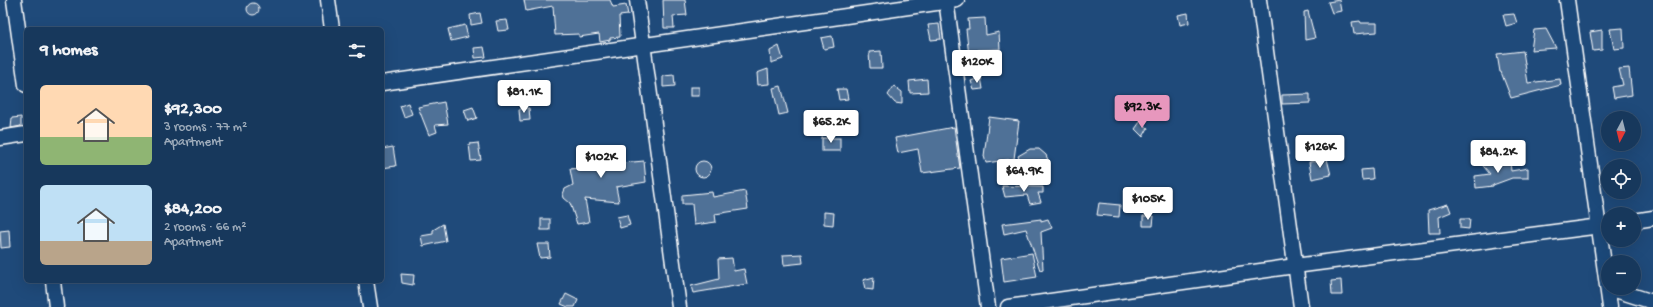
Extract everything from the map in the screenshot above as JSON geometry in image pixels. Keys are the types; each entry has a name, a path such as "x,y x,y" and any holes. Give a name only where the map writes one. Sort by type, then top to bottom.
{"street":[{"path":"14,0 24,71"},
{"path":"328,0 332,27"},
{"path":"637,0 679,307"},
{"path":"1259,0 1301,307"},
{"path":"1567,0 1601,213"},
{"path":"384,83 950,1 988,307"},
{"path":"0,138 24,134"},
{"path":"1641,220 1653,218"},
{"path":"1008,307 1295,266 1601,226"},
{"path":"53,283 56,307"},
{"path":"366,283 370,307"},
{"path":"1609,295 1610,307"},
{"path":"1630,295 1653,302"}],"building":[{"path":"524,0 610,0 613,7 626,5 628,15 619,16 620,37 610,38 610,40 600,42 599,34 579,37 579,34 555,35 553,6 526,11"},
{"path":"663,0 685,0 687,15 673,16 674,28 664,28"},
{"path":"1339,0 1341,11 1332,13 1328,2"},
{"path":"255,3 258,4 258,14 251,15 248,14 247,7 248,4"},
{"path":"1308,11 1315,38 1305,40 1304,12"},
{"path":"480,13 482,23 471,25 470,15"},
{"path":"1188,13 1189,23 1180,25 1178,15"},
{"path":"1514,14 1517,23 1506,26 1503,15"},
{"path":"985,18 986,35 999,32 1000,49 978,50 978,55 969,56 966,29 969,29 968,19"},
{"path":"507,20 509,30 498,31 496,21"},
{"path":"1360,21 1361,23 1377,23 1377,32 1354,34 1352,22"},
{"path":"939,24 941,39 931,40 928,25"},
{"path":"465,25 468,37 451,41 448,29"},
{"path":"1623,28 1624,48 1614,49 1610,29"},
{"path":"1546,29 1556,48 1531,50 1534,30"},
{"path":"1602,30 1602,50 1593,51 1590,32"},
{"path":"832,36 834,47 824,49 821,38"},
{"path":"779,46 783,59 771,63 770,51"},
{"path":"484,47 486,57 475,58 474,48"},
{"path":"881,51 882,68 870,68 869,52"},
{"path":"1523,51 1528,83 1560,79 1561,85 1511,98 1500,72 1497,54"},
{"path":"1629,68 1632,95 1614,98 1612,87 1623,85 1619,69"},
{"path":"768,69 769,84 758,85 757,73"},
{"path":"674,75 675,86 663,87 663,76"},
{"path":"981,77 983,89 974,90 971,81"},
{"path":"927,79 928,92 910,93 909,81"},
{"path":"781,86 788,113 779,115 773,88"},
{"path":"894,86 902,92 902,104 895,103 888,95"},
{"path":"690,87 699,87 699,96 690,96"},
{"path":"837,89 846,89 848,99 839,100"},
{"path":"1310,94 1310,103 1282,104 1282,95"},
{"path":"444,102 448,124 435,125 437,132 429,135 418,107"},
{"path":"408,103 412,114 404,117 400,106"},
{"path":"473,107 477,118 468,121 464,110"},
{"path":"529,108 530,120 520,121 519,109"},
{"path":"21,117 21,126 11,128 12,118"},
{"path":"989,117 1019,121 1014,159 986,163 984,156"},
{"path":"1140,122 1148,128 1143,137 1135,129"},
{"path":"954,127 960,168 922,173 918,149 898,153 895,138"},
{"path":"822,138 840,138 840,151 822,151"},
{"path":"478,143 481,160 471,161 469,144"},
{"path":"588,146 611,147 611,149 623,151 622,163 644,161 646,182 616,187 619,202 585,199 589,222 577,224 570,203 564,198 563,194 565,189 573,185 570,169 580,168 579,162 589,160"},
{"path":"393,147 396,166 384,168 384,149"},
{"path":"1030,149 1039,149 1046,155 1048,160 1045,171 1031,179 1023,169 1018,156"},
{"path":"1327,159 1331,175 1312,179 1309,162"},
{"path":"703,161 709,163 711,169 709,175 703,177 697,175 695,169 697,163"},
{"path":"1479,161 1510,162 1511,171 1528,168 1528,178 1512,178 1493,186 1476,188 1475,176 1490,174"},
{"path":"1372,169 1373,179 1362,180 1361,170"},
{"path":"1002,186 1043,187 1043,193 1038,193 1041,202 1030,204 1027,195 1005,197"},
{"path":"745,191 748,209 715,214 716,222 694,225 692,204 682,204 682,195 712,192 713,197"},
{"path":"1099,203 1120,205 1119,217 1097,215"},
{"path":"1448,204 1451,212 1439,217 1440,233 1429,233 1428,210"},
{"path":"824,212 834,213 833,225 824,224"},
{"path":"627,215 630,225 620,228 617,217"},
{"path":"1143,216 1154,216 1153,226 1143,226"},
{"path":"541,219 550,219 550,230 541,230"},
{"path":"1041,219 1041,221 1048,219 1052,228 1041,232 1043,269 1040,270 1026,229 1004,234 1002,224"},
{"path":"1460,219 1470,219 1469,229 1460,228"},
{"path":"443,224 446,241 423,246 421,236 433,234 433,230"},
{"path":"9,230 10,247 1,248 0,231"},
{"path":"537,244 549,244 550,257 540,258"},
{"path":"1032,253 1037,277 1004,282 1001,258"},
{"path":"802,254 803,263 784,265 783,255"},
{"path":"732,258 734,271 744,269 747,284 693,293 691,286 719,279 718,259"},
{"path":"401,274 414,275 413,285 402,283"},
{"path":"874,277 873,290 865,289 863,280"},
{"path":"1341,280 1342,295 1332,295 1331,281"},
{"path":"566,294 578,300 575,307 568,307 561,304"}]}
